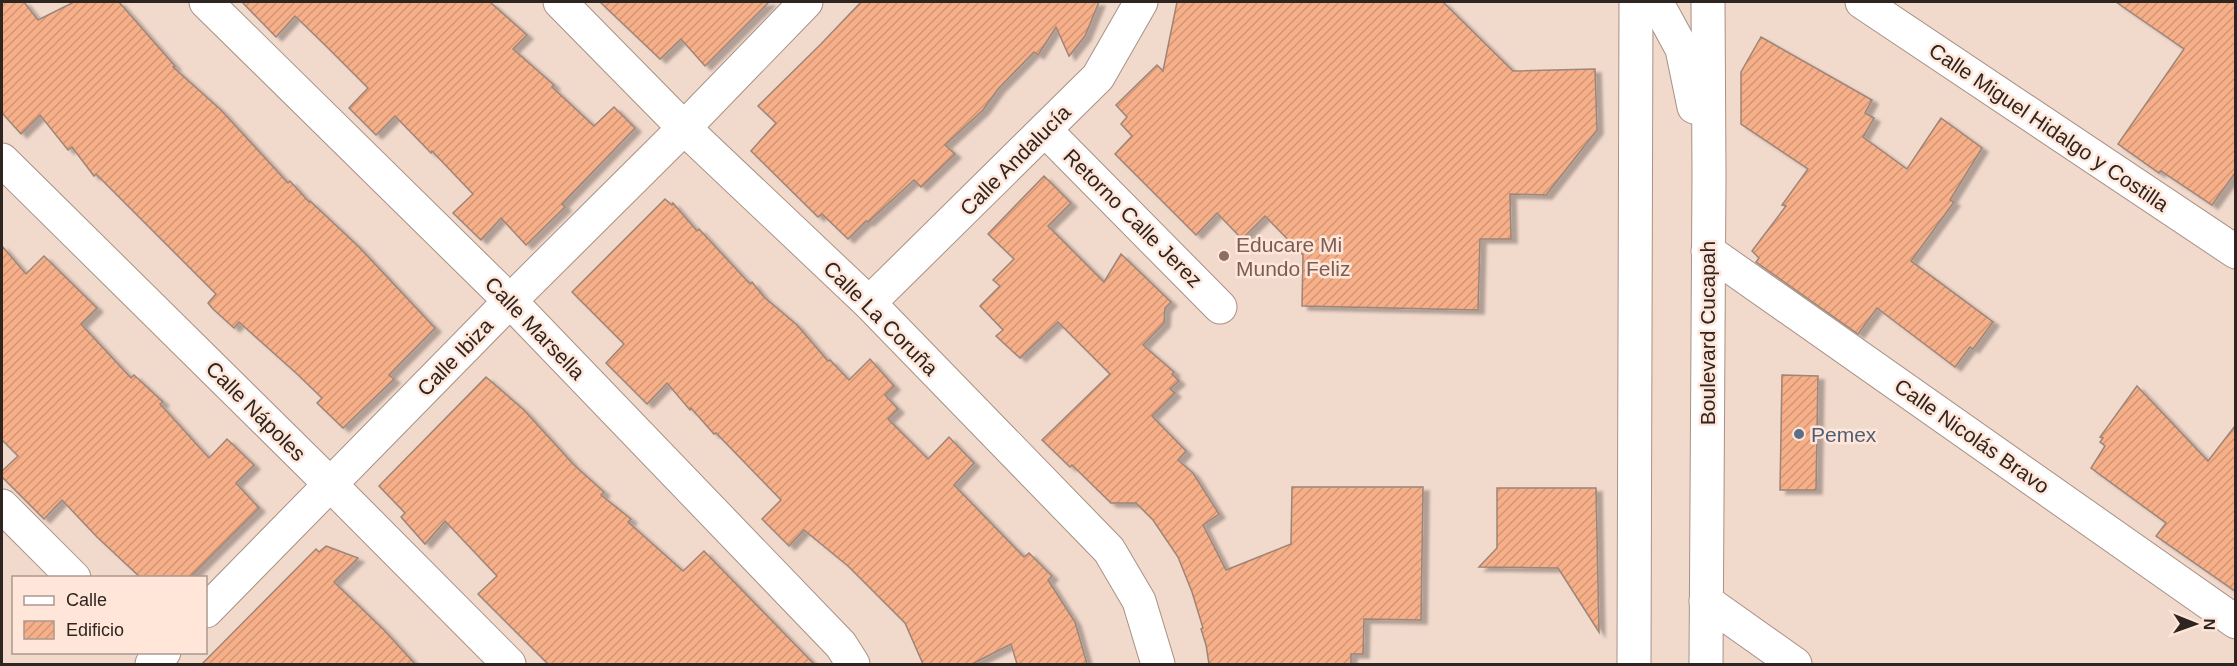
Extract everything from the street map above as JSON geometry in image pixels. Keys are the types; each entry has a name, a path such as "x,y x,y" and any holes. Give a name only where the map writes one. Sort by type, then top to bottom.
{"street":[{"name":"Calle Marsella","path":"206,2 510,302 841,645 853,664"},
{"name":"Calle La Coruña","path":"560,2 684,128 869,303 1109,550 1139,601 1158,664"},
{"name":"Calle Ibiza","path":"207,609 807,2"},
{"name":"Calle Andalucía","path":"869,303 1098,77 1141,2"},
{"path":"1636,2 1638,660"},
{"path":"1649,2 1663,14 1682,49 1709,176"},
{"name":"Boulevard Cucapah","path":"1706,664 1708,2"},
{"name":"Calle Miguel Hidalgo y Costilla","path":"1862,2 2235,252"},
{"name":"Retorno Calle Jerez","path":"1045,130 1220,307"},
{"name":"Calle Nápoles","path":"2,160 509,664"},
{"name":"Calle Nicolás Bravo","path":"1708,251 2235,622"},
{"path":"2,506 72,576"},
{"path":"1706,602 1795,664"}],"building":[{"path":"2,2 24,2 38,20 74,2 119,2 175,66 173,67 221,110 288,183 290,181 309,202 359,247 435,328 389,375 394,379 343,428 317,403 322,398 296,373 239,322 234,328 213,309 208,303 216,294 96,174 94,176 72,147 68,150 40,115 21,134 2,113"},
{"path":"242,2 490,2 527,35 513,49 554,85 552,87 594,126 614,107 635,128 562,204 565,207 526,245 501,218 481,240 453,213 473,194 432,151 431,153 395,116 376,135 349,108 368,88 324,44 295,16 276,37"},
{"path":"600,2 769,2 705,66 681,39 660,59"},
{"path":"861,2 1099,2 1085,36 1069,56 1056,27 1038,55 1034,52 998,89 983,110 945,145 955,154 921,187 914,180 848,239 822,214 818,217 751,151 776,123 758,106"},
{"path":"1177,2 1443,2 1513,71 1595,69 1597,130 1546,195 1510,194 1511,239 1480,239 1478,310 1302,306 1303,255 1265,216 1242,239 1217,213 1196,235 1115,154 1132,136 1121,124 1127,117 1116,105 1157,65 1163,71"},
{"path":"2116,2 2235,2 2235,173 2212,205 2161,171 2159,173 2118,144 2184,49"},
{"path":"1761,37 1872,100 1865,113 1874,118 1863,137 1907,169 1941,118 1982,148 1950,200 1954,202 1911,261 1993,322 1973,349 1970,347 1955,367 1877,308 1858,334 1756,262 1759,258 1752,251 1786,206 1782,205 1808,169 1741,124 1741,72"},
{"path":"1044,176 1071,203 1048,226 1104,282 1121,254 1171,302 1165,308 1164,323 1143,345 1174,372 1172,374 1179,381 1170,389 1175,393 1152,416 1186,451 1178,460 1193,473 1219,514 1203,525 1226,570 1291,544 1292,487 1423,487 1421,620 1364,619 1363,654 1351,654 1351,664 1209,664 1201,629 1203,628 1192,592 1178,557 1153,520 1136,503 1111,503 1042,440 1110,374 1058,322 1020,358 996,336 1003,330 980,306 1000,286 993,280 1014,259 988,234"},
{"path":"665,199 672,205 673,203 697,231 699,229 750,284 752,282 764,297 797,325 828,361 830,360 849,380 870,359 894,386 885,395 898,409 888,419 928,459 949,437 974,463 954,485 1024,557 1029,553 1052,576 1048,580 1075,622 1087,664 1017,664 1011,644 972,664 923,664 905,623 848,566 804,530 789,546 762,519 781,500 691,408 690,410 667,383 647,404 606,363 624,344 572,292"},
{"path":"2,246 26,274 44,256 97,308 81,324 131,378 134,375 163,402 160,404 209,458 227,439 254,465 236,483 259,508 191,576 139,576 62,500 44,519 2,477 2,471 18,456 2,440"},
{"name":"Pemex","path":"1782,375 1818,376 1816,490 1780,490"},
{"path":"486,377 524,410 574,465 604,492 601,495 631,519 628,522 683,571 704,551 814,664 548,664 478,594 497,576 445,521 425,544 401,517 405,513 379,486"},
{"path":"2137,386 2208,461 2235,426 2235,591 2156,536 2166,523 2091,468 2105,446 2100,442 2103,438 2100,437"},
{"path":"1497,488 1596,488 1599,632 1558,568 1479,567 1497,548"},
{"path":"326,546 358,558 334,582 384,630 415,664 202,664 316,549 319,552"}],"place":[{"name":"Educare Mi Mundo Feliz","path":"1224,256"},
{"name":"Pemex","path":"1799,434"}]}
